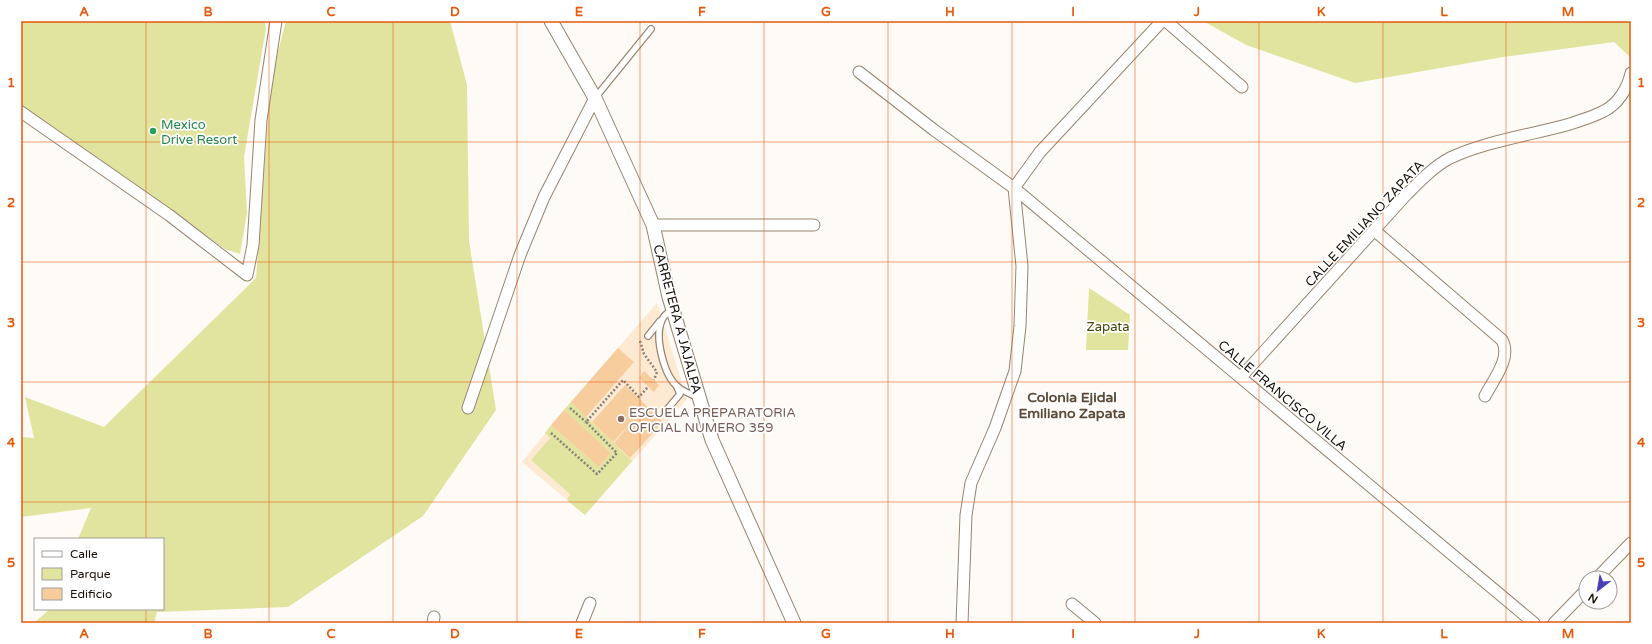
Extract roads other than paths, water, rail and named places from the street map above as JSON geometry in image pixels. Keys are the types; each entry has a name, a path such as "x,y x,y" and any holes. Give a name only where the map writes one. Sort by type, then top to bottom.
{"street":[{"path":"21,112 169,215 247,275 253,245 261,120 276,21"},
{"name":"CARRETERA A JAJALPA","path":"551,21 596,101 652,225 672,309 712,440 794,623"},
{"path":"962,623 966,515 971,484 1015,371 1019,334 1022,266 1014,188 1040,152 1162,21"},
{"path":"1166,21 1242,87"},
{"name":"CALLE FRANCISCO VILLA","path":"859,72 934,130 1014,188 1534,623"},
{"name":"CALLE EMILIANO ZAPATA","path":"1240,377 1406,195 1431,170 1449,159 1475,149 1557,128 1604,111 1616,102 1626,89 1631,73"},
{"path":"468,408 520,255 538,211 544,197 596,101"},
{"path":"652,225 814,225"},
{"path":"1374,230 1502,340 1506,353 1504,360 1485,396"},
{"path":"1606,570 1631,543"},
{"path":"1554,623 1578,598"},
{"path":"582,623 590,603"},
{"path":"1072,604 1094,623"}],"lane":[{"path":"596,101 651,29"},
{"path":"648,336 672,309"},
{"path":"662,320 659,334 662,354 666,370 677,386 680,394 665,412"},
{"path":"677,386 684,392 700,398"}],"place":[{"name":"Mexico Drive Resort","path":"153,131"},
{"name":"ESCUELA PREPARATORIA OFICIAL NUMERO 359","path":"621,419"}],"district":[{"name":"Colonia Ejidal Emiliano Zapata","path":"1072,406"}],"park label":[{"name":"Zapata","path":"1108,326"}]}
